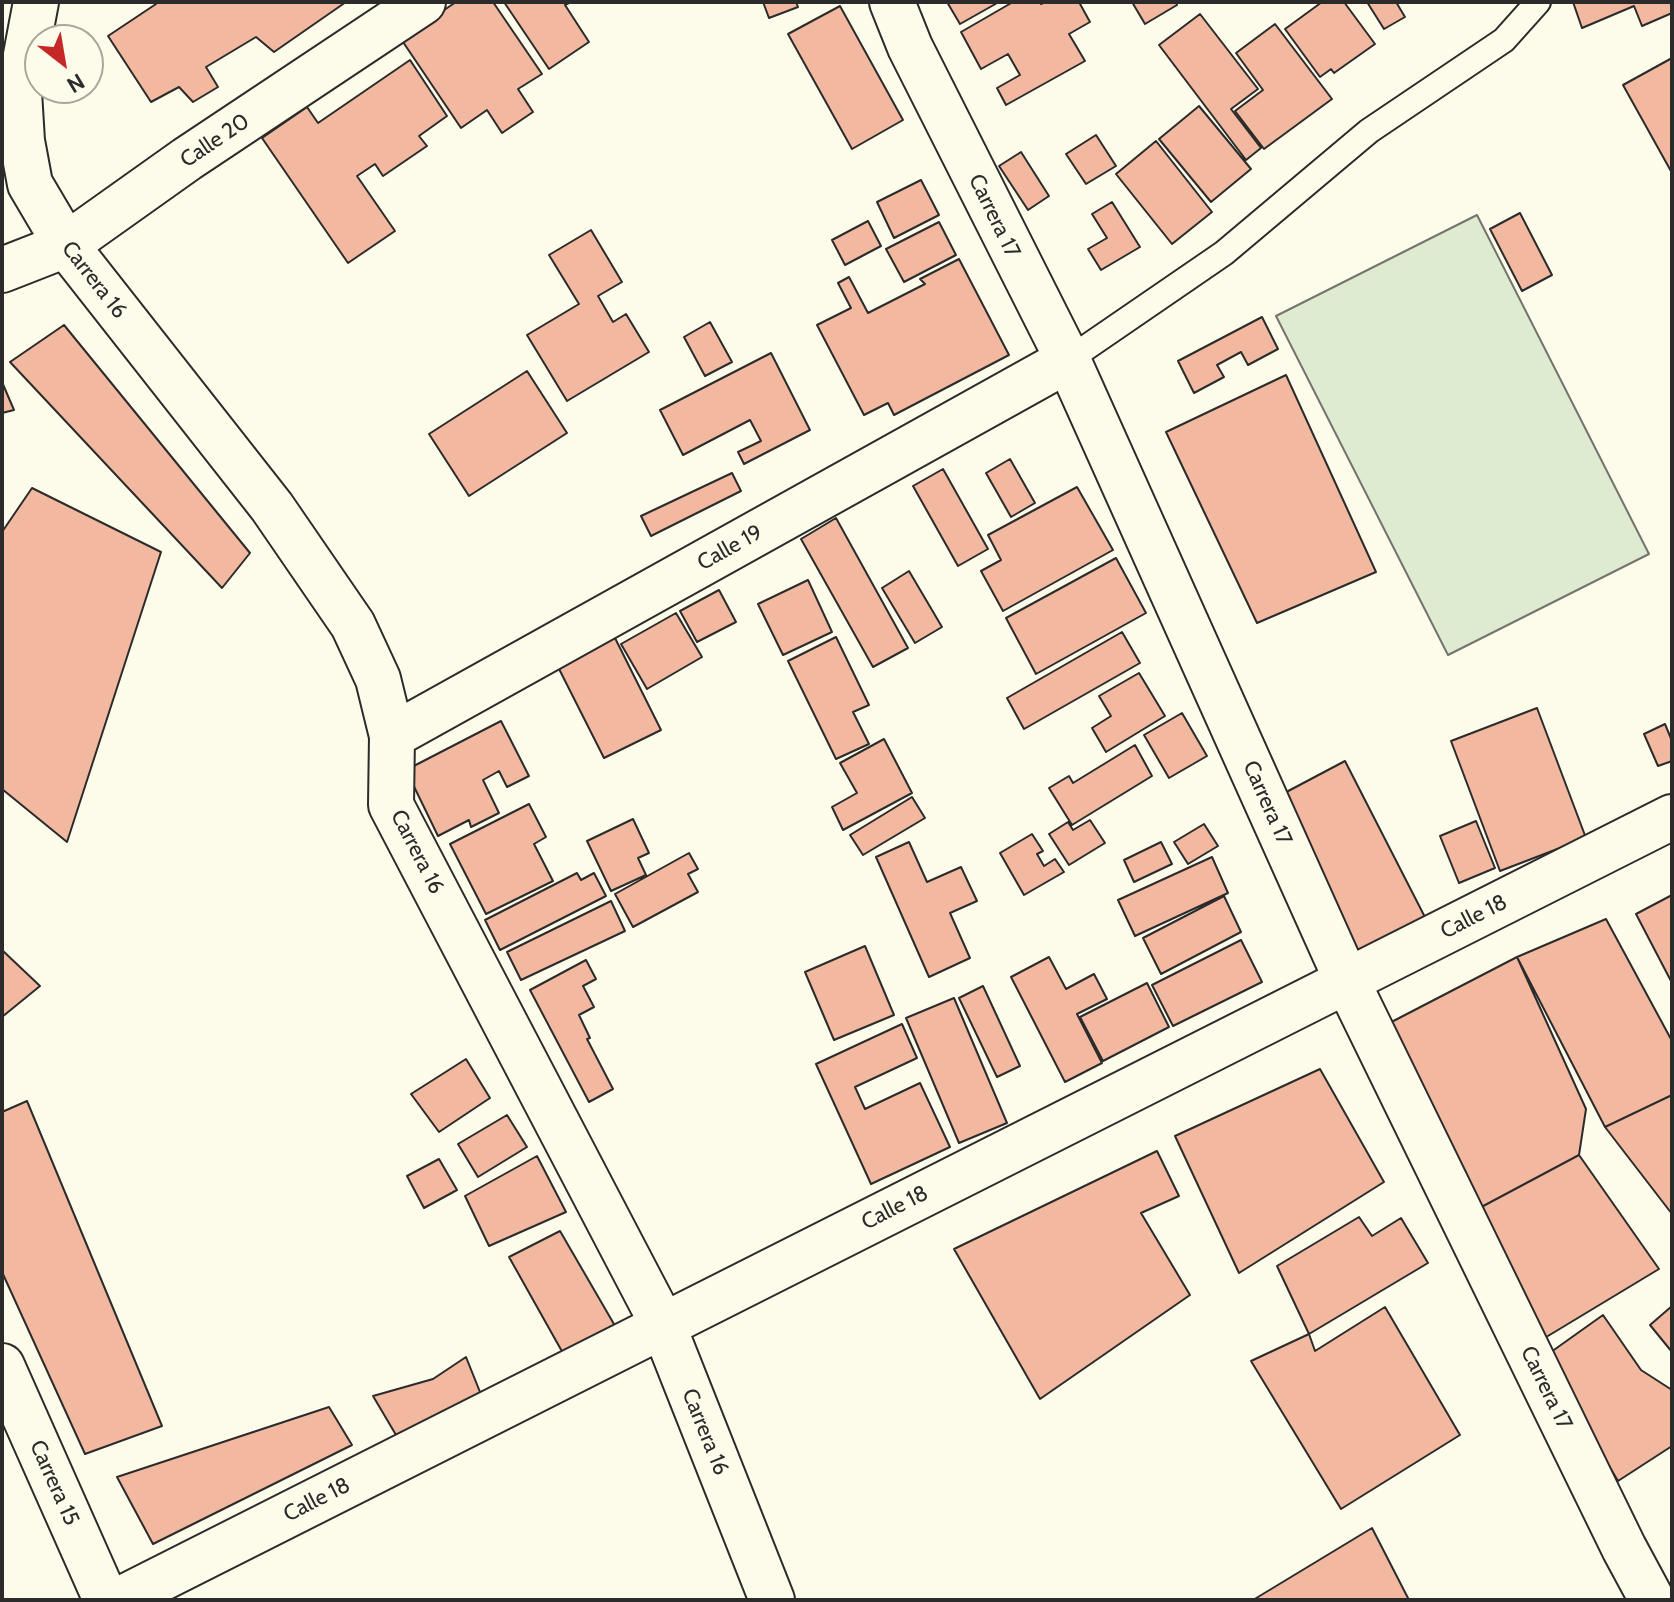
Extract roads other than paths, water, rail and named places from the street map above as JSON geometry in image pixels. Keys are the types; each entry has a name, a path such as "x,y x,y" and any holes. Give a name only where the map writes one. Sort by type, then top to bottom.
{"street":[{"name":"Carrera 16","path":"36,2 19,92 22,141 30,184 66,245 272,507 353,625 378,679 392,736 391,805 663,1325 772,1600"},
{"name":"Calle 20","path":"2,270 66,245 187,159 423,2"},
{"name":"Carrera 17","path":"892,2 910,47 1068,360 1347,981 1652,1600"},
{"name":"Calle 19","path":"392,736 1068,360"},
{"name":"Calle 18","path":"119,1600 1672,817"},
{"name":"Carrera 15","path":"2,1366 106,1600"}],"lane":[{"path":"1068,360 1224,253 1369,131 1504,40 1538,2"}]}
